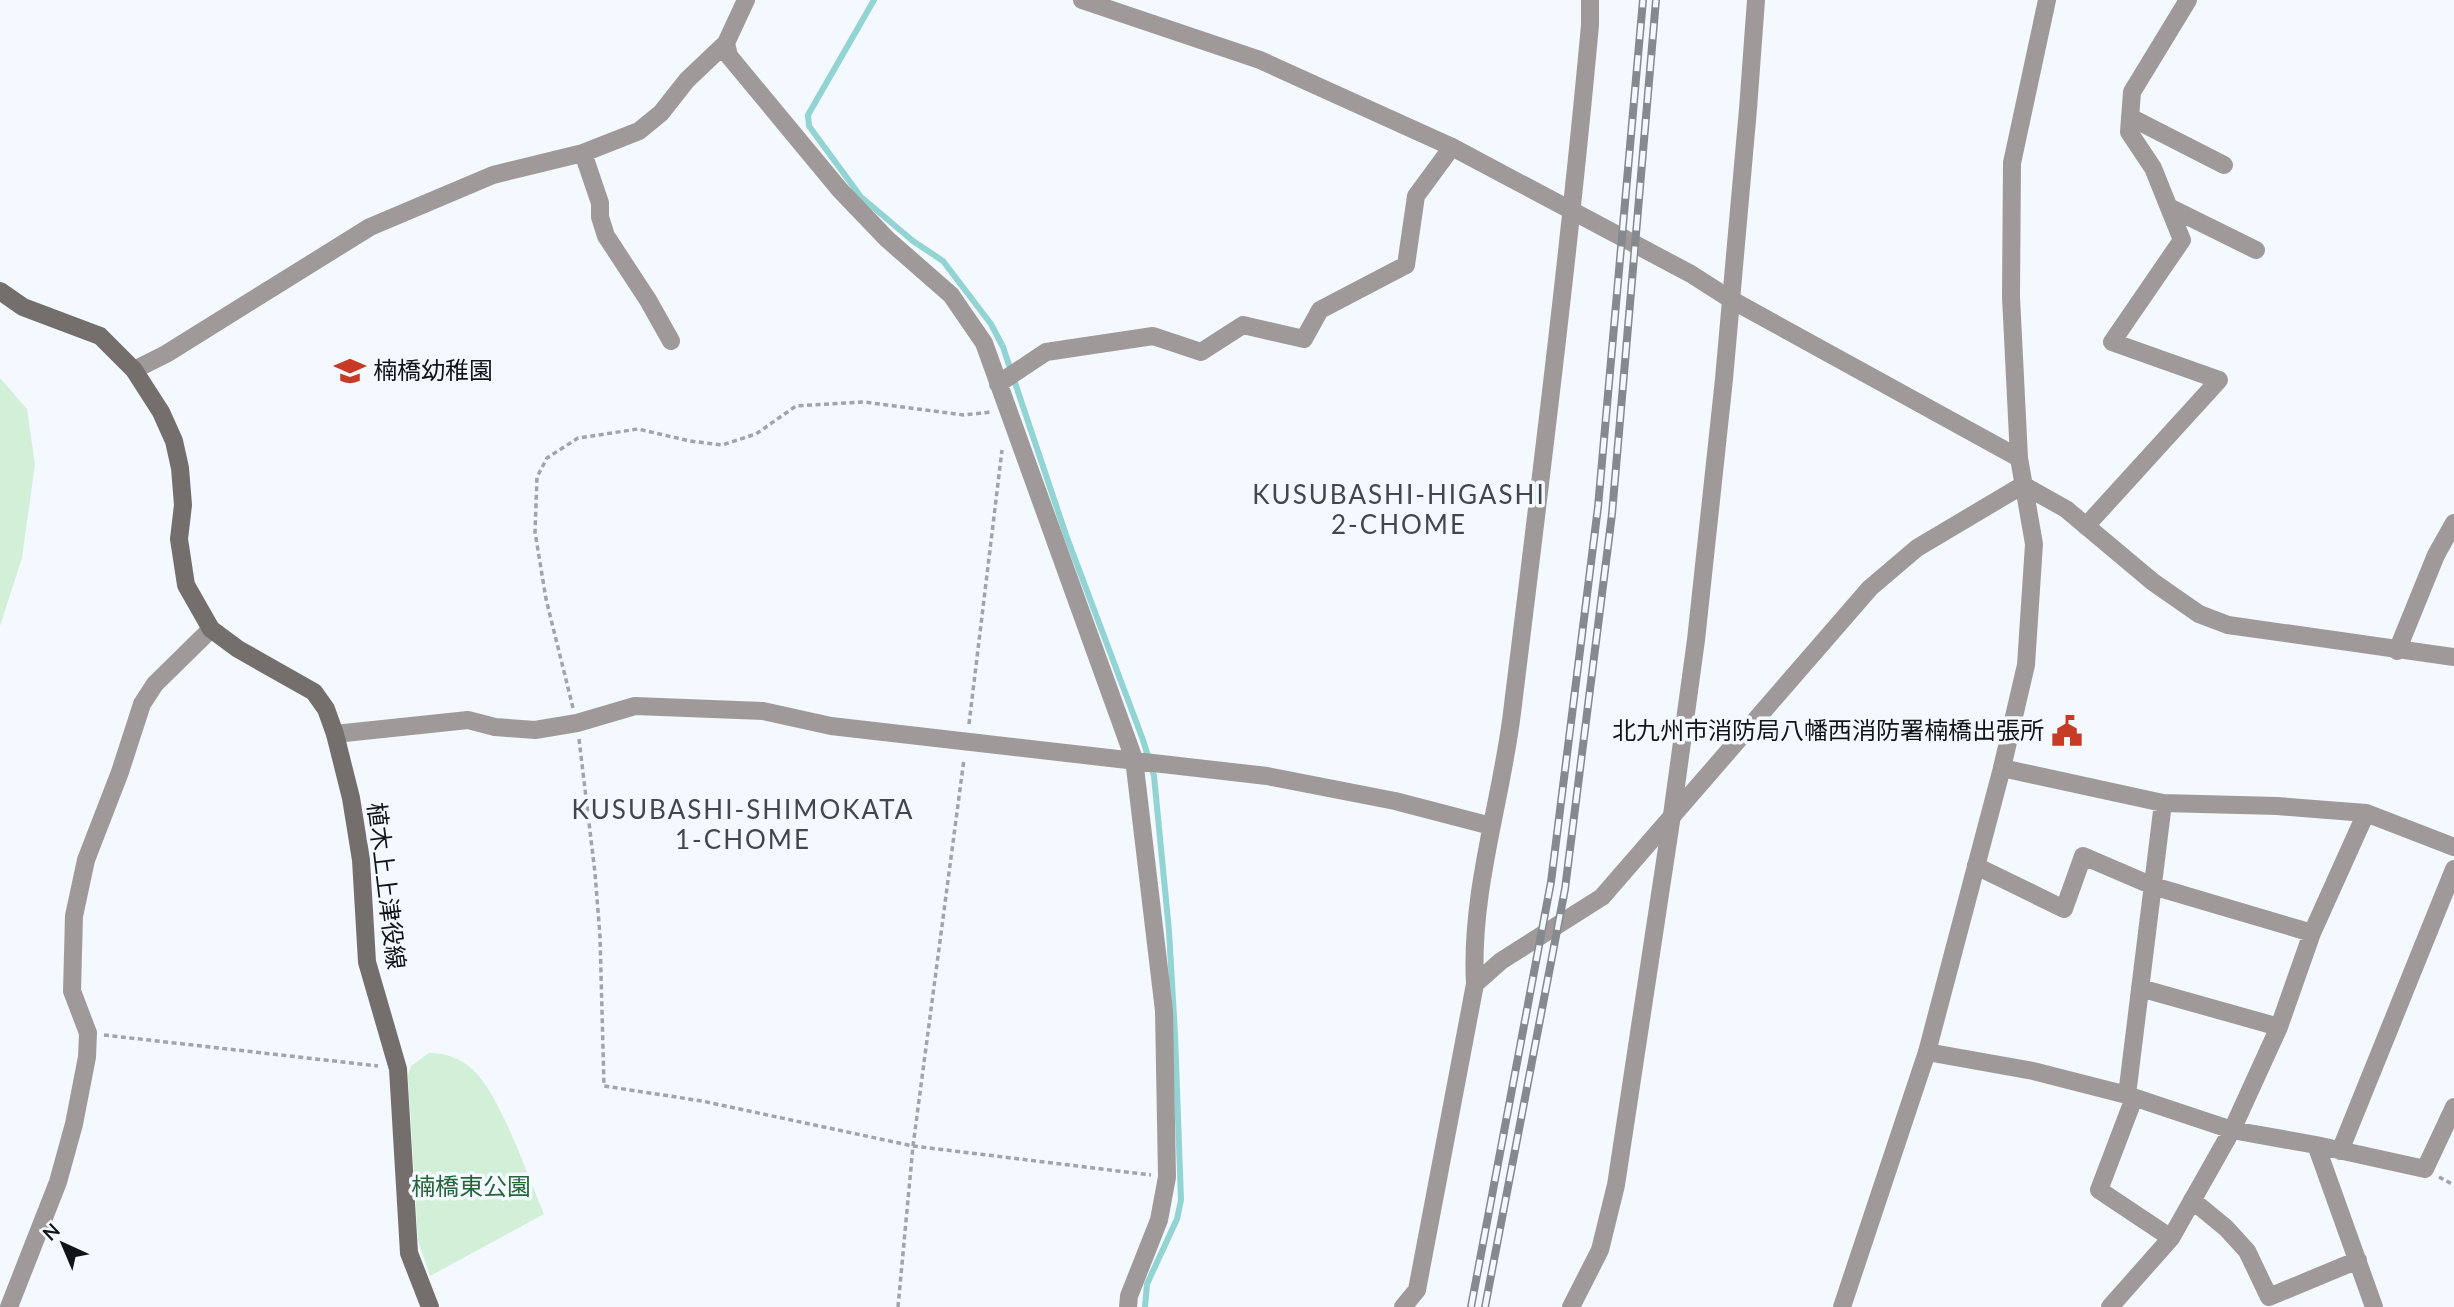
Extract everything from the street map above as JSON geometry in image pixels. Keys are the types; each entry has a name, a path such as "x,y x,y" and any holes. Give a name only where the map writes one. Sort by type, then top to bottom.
{"main road":[{"name":"植木上上津役線","path":"0,291 23,307 100,336 134,370 174,441 180,468 183,505 179,539 186,585 211,629 237,649 314,692 326,709 351,798 361,860 367,962 398,1069 409,1253 430,1307"}],"street":[{"path":"134,370 166,354 370,227 493,176 583,153 639,131 661,113 687,80 726,43 746,0"},
{"path":"1082,0 1260,60 1452,147 1573,209 2019,458"},
{"path":"1403,1307 1417,1290 1475,984 1474,946 1491,826 1510,730 1573,209 1590,0"},
{"path":"1572,1307 1600,1250 1616,1185 1672,815 1696,640 1724,379 1756,0"},
{"path":"1842,1307 1927,1052 2002,768 2026,665 2035,544 2019,458 2011,297 2012,163 2047,0"},
{"path":"2086,526 2220,380 2112,342 2182,240 2153,168 2129,132 2132,92 2189,0"},
{"path":"726,43 729,56 840,190 887,239 951,295 984,343 1134,759 1164,1011 1167,1177 1158,1220 1129,1296 1128,1307"},
{"path":"2130,117 2224,165"},
{"path":"998,384 1046,352 1153,336 1200,352 1243,325 1304,340 1320,310 1406,265 1416,196 1452,147"},
{"path":"583,153 600,204 600,217 606,236 671,341"},
{"path":"2168,207 2256,250"},
{"path":"2023,485 2066,509 2153,582 2199,614 2228,625 2454,657"},
{"path":"1475,984 1501,961 1602,897 1870,588 1917,548 2023,485"},
{"path":"2397,650 2437,555 2454,523"},
{"path":"9,1307 58,1182 74,1124 87,1057 88,1033 72,991 74,916 86,860 120,772 142,704 155,684 211,629"},
{"path":"335,734 468,720 495,727 535,730 577,723 635,706 763,711 831,726 1267,776 1395,801 1491,826"},
{"path":"2002,768 2163,803 2277,806 2367,813 2454,847"},
{"path":"2163,803 2140,988 2130,1097 2099,1190 2171,1238"},
{"path":"2110,1307 2171,1238 2232,1130 2279,1027 2312,933 2367,813"},
{"path":"1976,866 2064,909 2083,856 2153,886 2312,933"},
{"path":"2340,1151 2454,869"},
{"path":"2140,988 2279,1027"},
{"path":"1927,1052 2033,1071 2130,1097 2232,1130 2425,1169 2454,1107"},
{"path":"2316,1145 2374,1307"},
{"path":"2192,1200 2226,1228 2247,1251 2269,1297 2358,1260"}],"path":[{"path":"1007,410 964,415 864,402 796,406 756,434 722,444 690,441 638,429 578,438 547,458 537,477 535,532 546,599 577,723 596,873 604,1086 702,1101 914,1146 1167,1177"},
{"path":"898,1307 914,1146 1002,449"},
{"path":"88,1033 398,1069"}],"green space":[{"path":"0,378 27,409 35,464 22,558 0,626"},
{"name":"楠橋東公園","path":"429,1053 443,1054 462,1061 478,1075 488,1089 506,1123 544,1214 430,1276 418,1240 408,1075 411,1066"}],"waterway":[{"path":"874,0 808,115 809,126 861,197 913,241 943,261 991,324 1003,347 1066,535 1154,776 1169,931 1181,1200 1177,1219 1147,1284 1145,1307"}],"railway":[{"path":"1471,1307 1551,882 1598,507 1643,0"},
{"path":"1485,1307 1565,889 1612,514 1656,0"}],"place":[{"name":"楠橋幼稚園","path":"350,371"},
{"name":"北九州市消防局八幡西消防署楠橋出張所","path":"2067,731"}],"district":[{"name":"KUSUBASHI-HIGASHI 2-CHOME","path":"1399,510"},
{"name":"KUSUBASHI-SHIMOKATA 1-CHOME","path":"743,825"}]}
